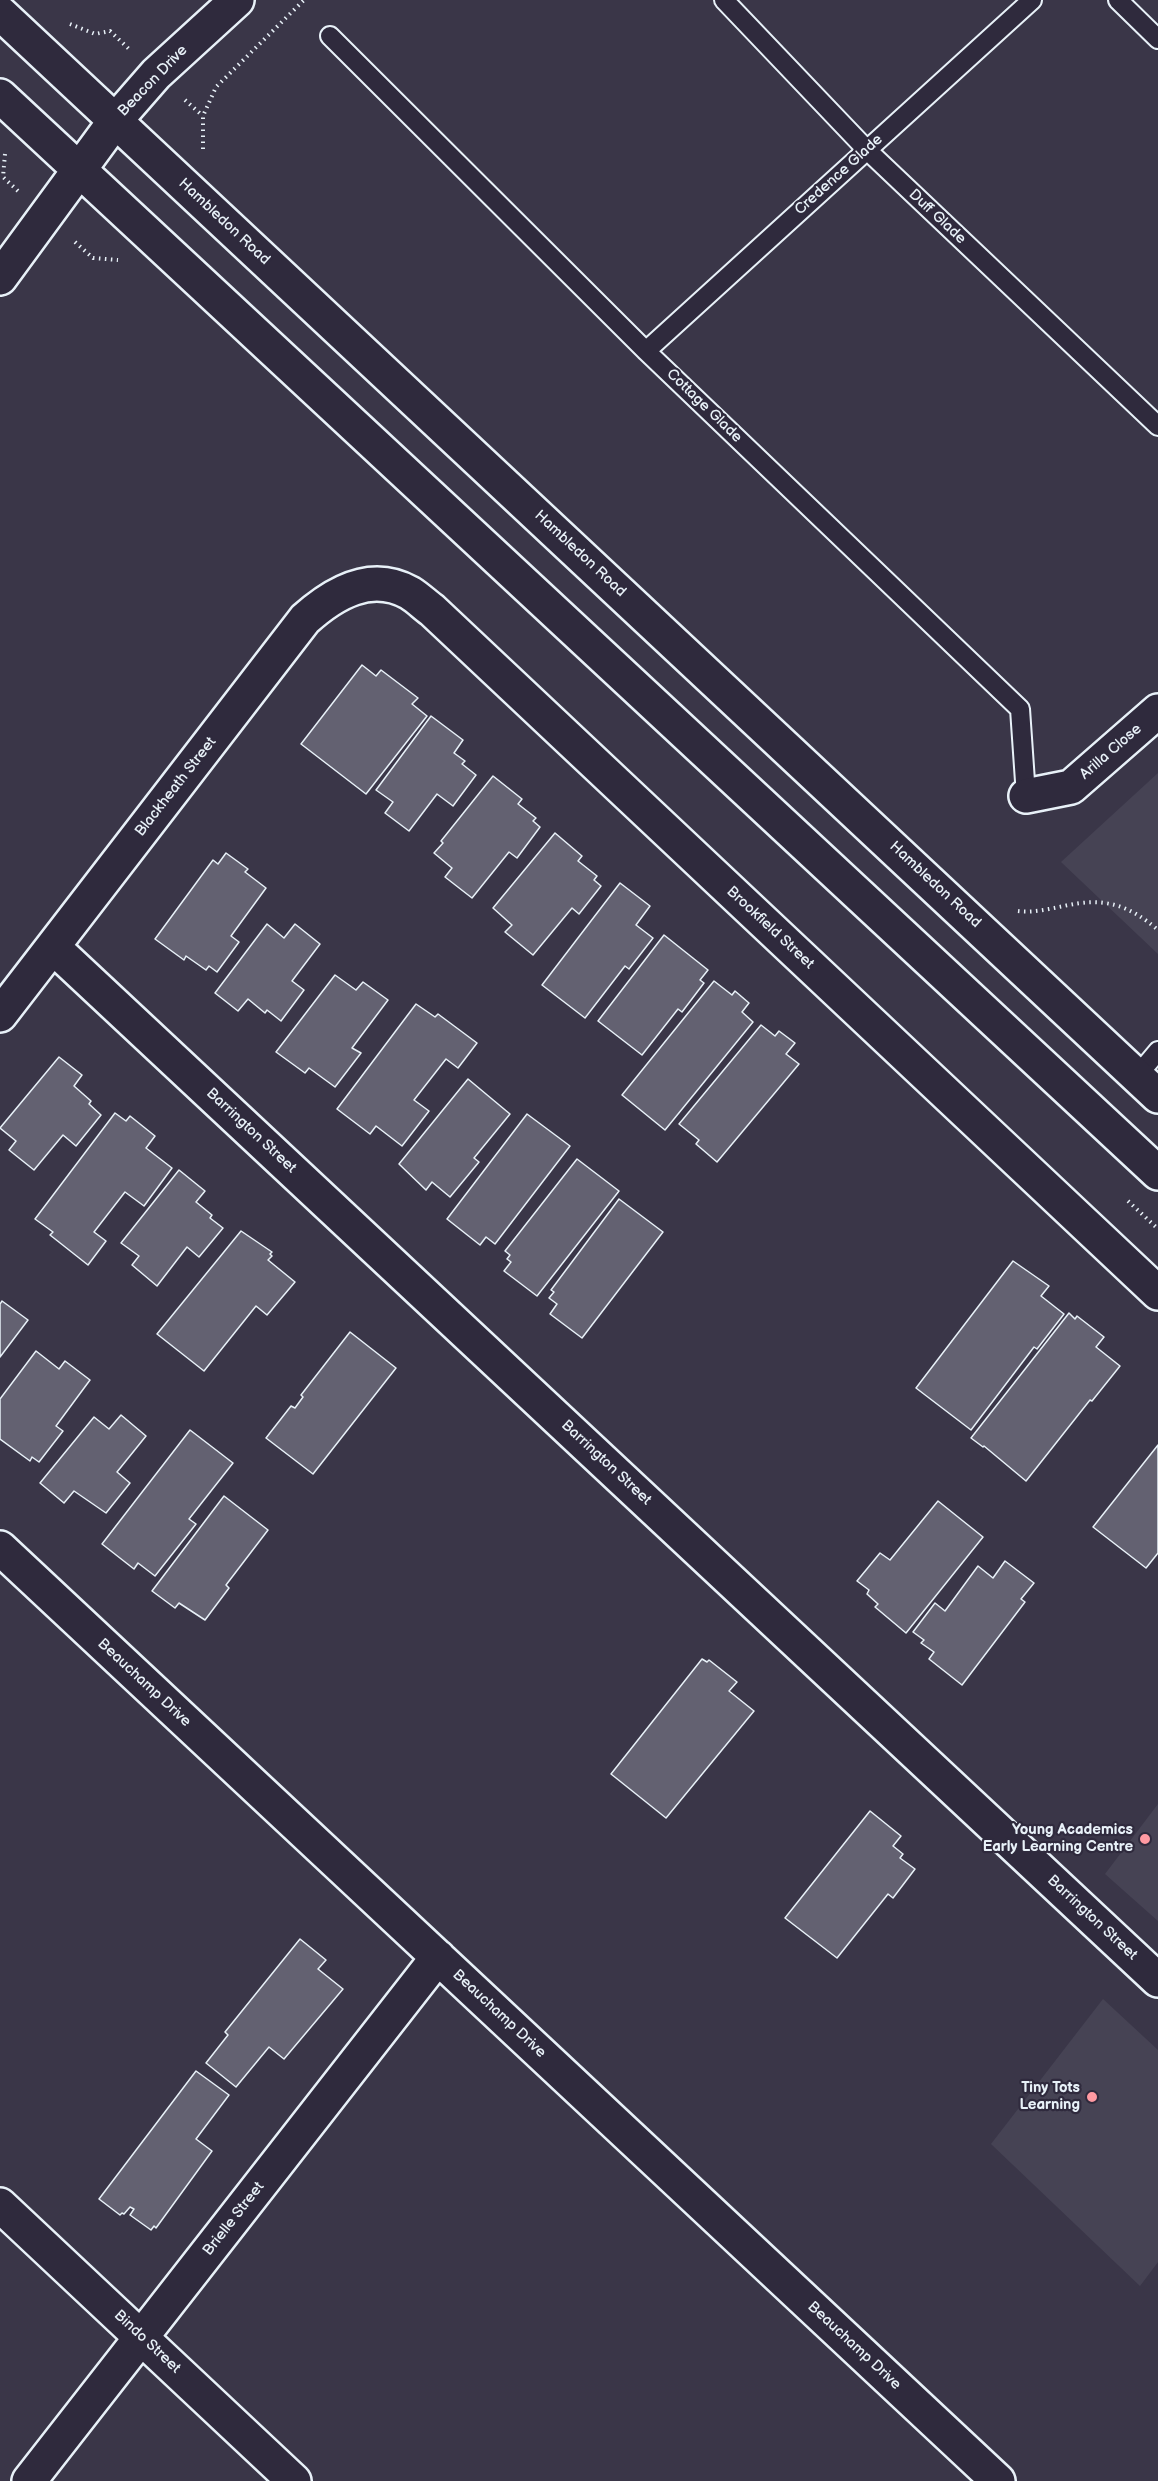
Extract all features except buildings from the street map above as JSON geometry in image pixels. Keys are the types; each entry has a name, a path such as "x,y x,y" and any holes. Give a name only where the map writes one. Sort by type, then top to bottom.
{"street":[{"name":"Beacon Drive","path":"0,278 115,121 156,74 237,0"},
{"name":"Hambledon Road","path":"0,13 923,873 1147,1086"},
{"path":"0,96 77,170 1153,1162"},
{"name":"Blackheath Street","path":"0,1014 305,619 325,601 346,590 370,585"},
{"name":"Brookfield Street","path":"370,585 409,593 432,610 1158,1293"},
{"name":"Arilla Close","path":"1026,796 1071,787 1158,711"},
{"name":"Barrington Street","path":"53,947 1158,1980"},
{"name":"Beauchamp Drive","path":"0,1548 998,2481"},
{"name":"Brielle Street","path":"29,2481 438,1957"},
{"name":"Bindo Street","path":"0,2205 294,2481"}],"lane":[{"name":"Duff Glade","path":"724,0 867,150 1158,426"},
{"name":"Credence Glade","path":"646,351 1032,0"},
{"path":"1118,0 1158,39"},
{"name":"Cottage Glade","path":"330,36 646,351 1020,709 1026,796"},
{"path":"1147,1086 1158,1051"}],"path":[{"path":"203,152 203,116 216,87 304,0"},
{"path":"62,21 95,34 110,32"},
{"path":"3,147 5,155 3,177"},
{"path":"1012,909 1020,912 1044,910 1079,902 1112,903 1139,914 1158,930"}],"shaded area":[{"path":"1158,773 1158,954 1061,862"},
{"name":"Young Academics Early Learning Centre","path":"1158,1804 1158,1921 1105,1874"},
{"name":"Tiny Tots Learning","path":"1103,1999 1158,2050 1158,2262 1140,2286 991,2144"}],"place":[{"name":"Young Academics Early Learning Centre","path":"1145,1839"},
{"name":"Tiny Tots Learning","path":"1092,2097"}]}
